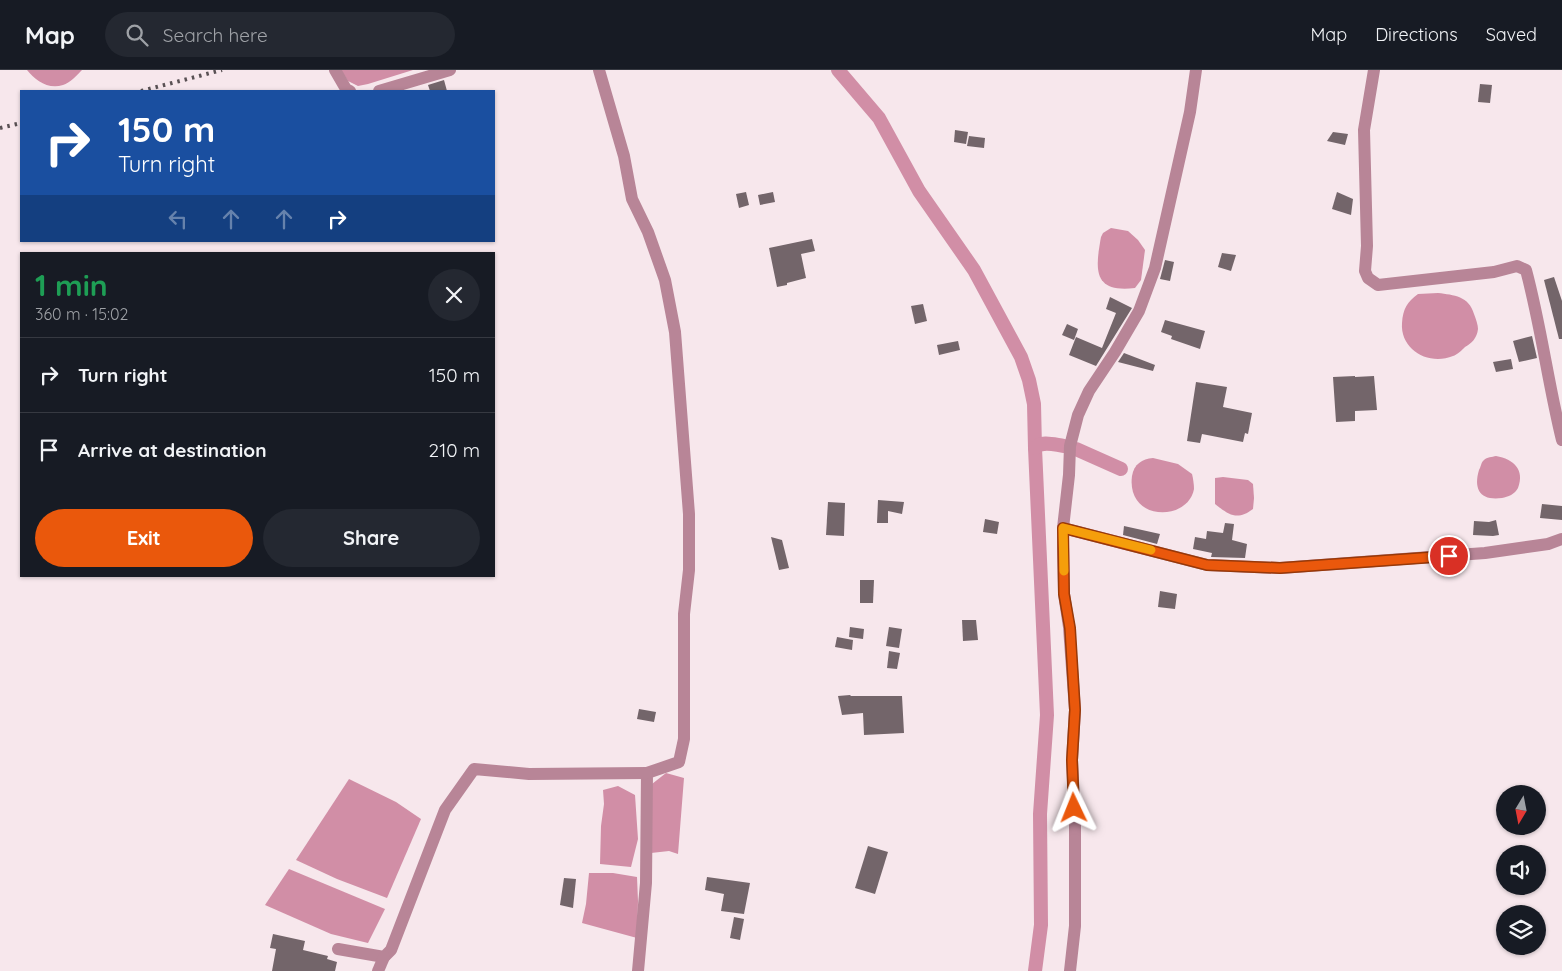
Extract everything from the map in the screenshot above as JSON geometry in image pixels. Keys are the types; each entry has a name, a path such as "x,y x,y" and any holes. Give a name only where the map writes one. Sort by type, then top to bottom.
{"street":[{"path":"335,70 348,90"},
{"path":"383,90 450,70"},
{"path":"378,971 384,957 391,950 444,810 474,769 529,774 647,774 679,762 684,739 684,614 689,570 687,494 674,332 665,280 648,232 632,199 624,156 599,70"},
{"path":"1070,971 1075,926 1075,824 1072,760 1075,710 1070,628 1064,594 1063,528 1070,446 1078,415 1089,391 1139,311 1155,268 1190,112 1196,70"},
{"path":"1374,70 1364,130 1367,246 1365,271 1368,278 1378,285 1494,272 1517,266 1526,270 1562,440"},
{"path":"1063,528 1207,565 1280,568 1485,553 1548,544 1562,539"},
{"path":"638,971 646,883 647,774"},
{"path":"338,949 384,957"}],"shaded area":[{"path":"27,70 82,70 68,83 52,86 42,83"},
{"path":"341,70 413,70 358,86 348,81"},
{"path":"1111,228 1128,231 1145,250 1141,280 1135,288 1121,289 1111,287 1104,283 1100,277 1098,260 1101,237 1103,233"},
{"path":"1438,293 1455,296 1469,303 1478,329 1477,335 1470,344 1458,354 1444,359 1426,357 1411,348 1403,333 1402,323 1406,306 1414,297 1418,294"},
{"path":"1496,456 1508,460 1516,466 1519,471 1520,482 1518,488 1511,495 1502,498 1489,498 1480,493 1477,477 1482,462 1487,458"},
{"path":"1153,458 1178,464 1192,474 1194,489 1189,500 1181,507 1170,512 1158,512 1147,509 1138,502 1133,491 1132,476 1135,468 1139,463"},
{"path":"1215,478 1248,480 1253,484 1253,509 1238,516 1229,514 1215,504"},
{"path":"666,773 684,778 678,854 669,851 651,853 652,784"},
{"path":"349,779 396,802 421,819 387,898 337,879 296,860"},
{"path":"618,786 635,795 638,839 631,867 600,864 601,826 604,804 603,790"},
{"path":"289,869 385,909 368,943 331,934 265,905"},
{"path":"589,873 613,873 637,877 637,938 582,923"}],"building":[{"path":"444,80 447,90 430,90 428,85"},
{"path":"1480,84 1492,85 1490,103 1478,102"},
{"path":"955,130 968,132 966,144 954,142"},
{"path":"1333,132 1348,134 1345,145 1327,141"},
{"path":"969,136 985,138 984,148 967,146"},
{"path":"746,192 749,205 739,208 736,194"},
{"path":"773,192 775,202 760,205 758,195"},
{"path":"1337,192 1353,199 1351,215 1332,209"},
{"path":"812,239 815,251 801,254 806,278 777,287 769,248"},
{"path":"1222,253 1236,255 1231,271 1218,267"},
{"path":"1165,260 1174,262 1170,281 1160,279"},
{"path":"1554,277 1562,301 1562,339 1559,339 1544,280"},
{"path":"1110,297 1132,308 1096,366 1069,355 1076,337 1102,348 1116,313 1106,309"},
{"path":"923,304 927,321 915,324 911,306"},
{"path":"1165,320 1205,331 1200,349 1171,339 1172,336 1161,332"},
{"path":"1067,324 1078,329 1074,340 1062,335"},
{"path":"1532,336 1537,358 1519,362 1513,341"},
{"path":"958,341 960,350 939,355 937,345"},
{"path":"1124,353 1155,365 1153,371 1118,362"},
{"path":"1511,359 1513,369 1496,372 1493,362"},
{"path":"1374,376 1377,410 1355,411 1355,421 1336,422 1333,377"},
{"path":"1196,382 1227,387 1223,407 1252,413 1248,434 1245,433 1243,442 1202,434 1200,443 1187,441"},
{"path":"878,500 904,502 902,514 888,511 888,523 877,523"},
{"path":"828,502 845,503 844,536 826,535"},
{"path":"1542,504 1562,506 1562,520 1540,518"},
{"path":"985,519 999,522 997,534 983,532"},
{"path":"1496,520 1499,535 1473,535 1474,521 1489,522"},
{"path":"1225,523 1234,524 1232,540 1247,544 1245,558 1211,557 1212,553 1193,549 1195,537 1206,539 1207,531 1223,533"},
{"path":"1124,526 1160,534 1157,544 1123,535"},
{"path":"771,537 782,540 789,568 779,570"},
{"path":"860,580 874,580 873,603 860,603"},
{"path":"1160,591 1177,594 1175,609 1158,607"},
{"path":"962,620 976,620 978,640 963,641"},
{"path":"850,627 864,629 863,639 849,637"},
{"path":"889,627 902,629 899,648 886,646"},
{"path":"837,637 853,640 852,650 835,647"},
{"path":"889,651 900,653 897,669 887,668"},
{"path":"838,696 902,696 904,733 864,735 863,713 842,715"},
{"path":"639,709 656,712 654,722 637,719"},
{"path":"868,846 888,852 875,894 855,888"},
{"path":"707,877 750,883 744,914 721,911 724,894 705,890"},
{"path":"564,878 576,879 573,908 560,905"},
{"path":"734,917 744,919 740,940 730,938"},
{"path":"273,934 305,941 303,950 328,956 327,959 337,962 335,971 272,971 276,949 270,948"}],"waterway":[{"path":"838,70 879,118 919,191 974,270 1021,357 1029,380 1034,404 1047,715 1040,814 1041,925 1035,971"},
{"path":"1035,448 1041,444 1064,446"},
{"path":"1076,449 1121,469"}],"railway":[{"path":"145,90 222,70"},
{"path":"0,128 20,123"}],"slow traffic":[{"path":"1064,571 1063,528 1151,550"}],"route":[{"path":"1074,808 1072,760 1075,710 1070,628 1064,594 1063,528 1207,565 1280,568 1449,556"}]}
